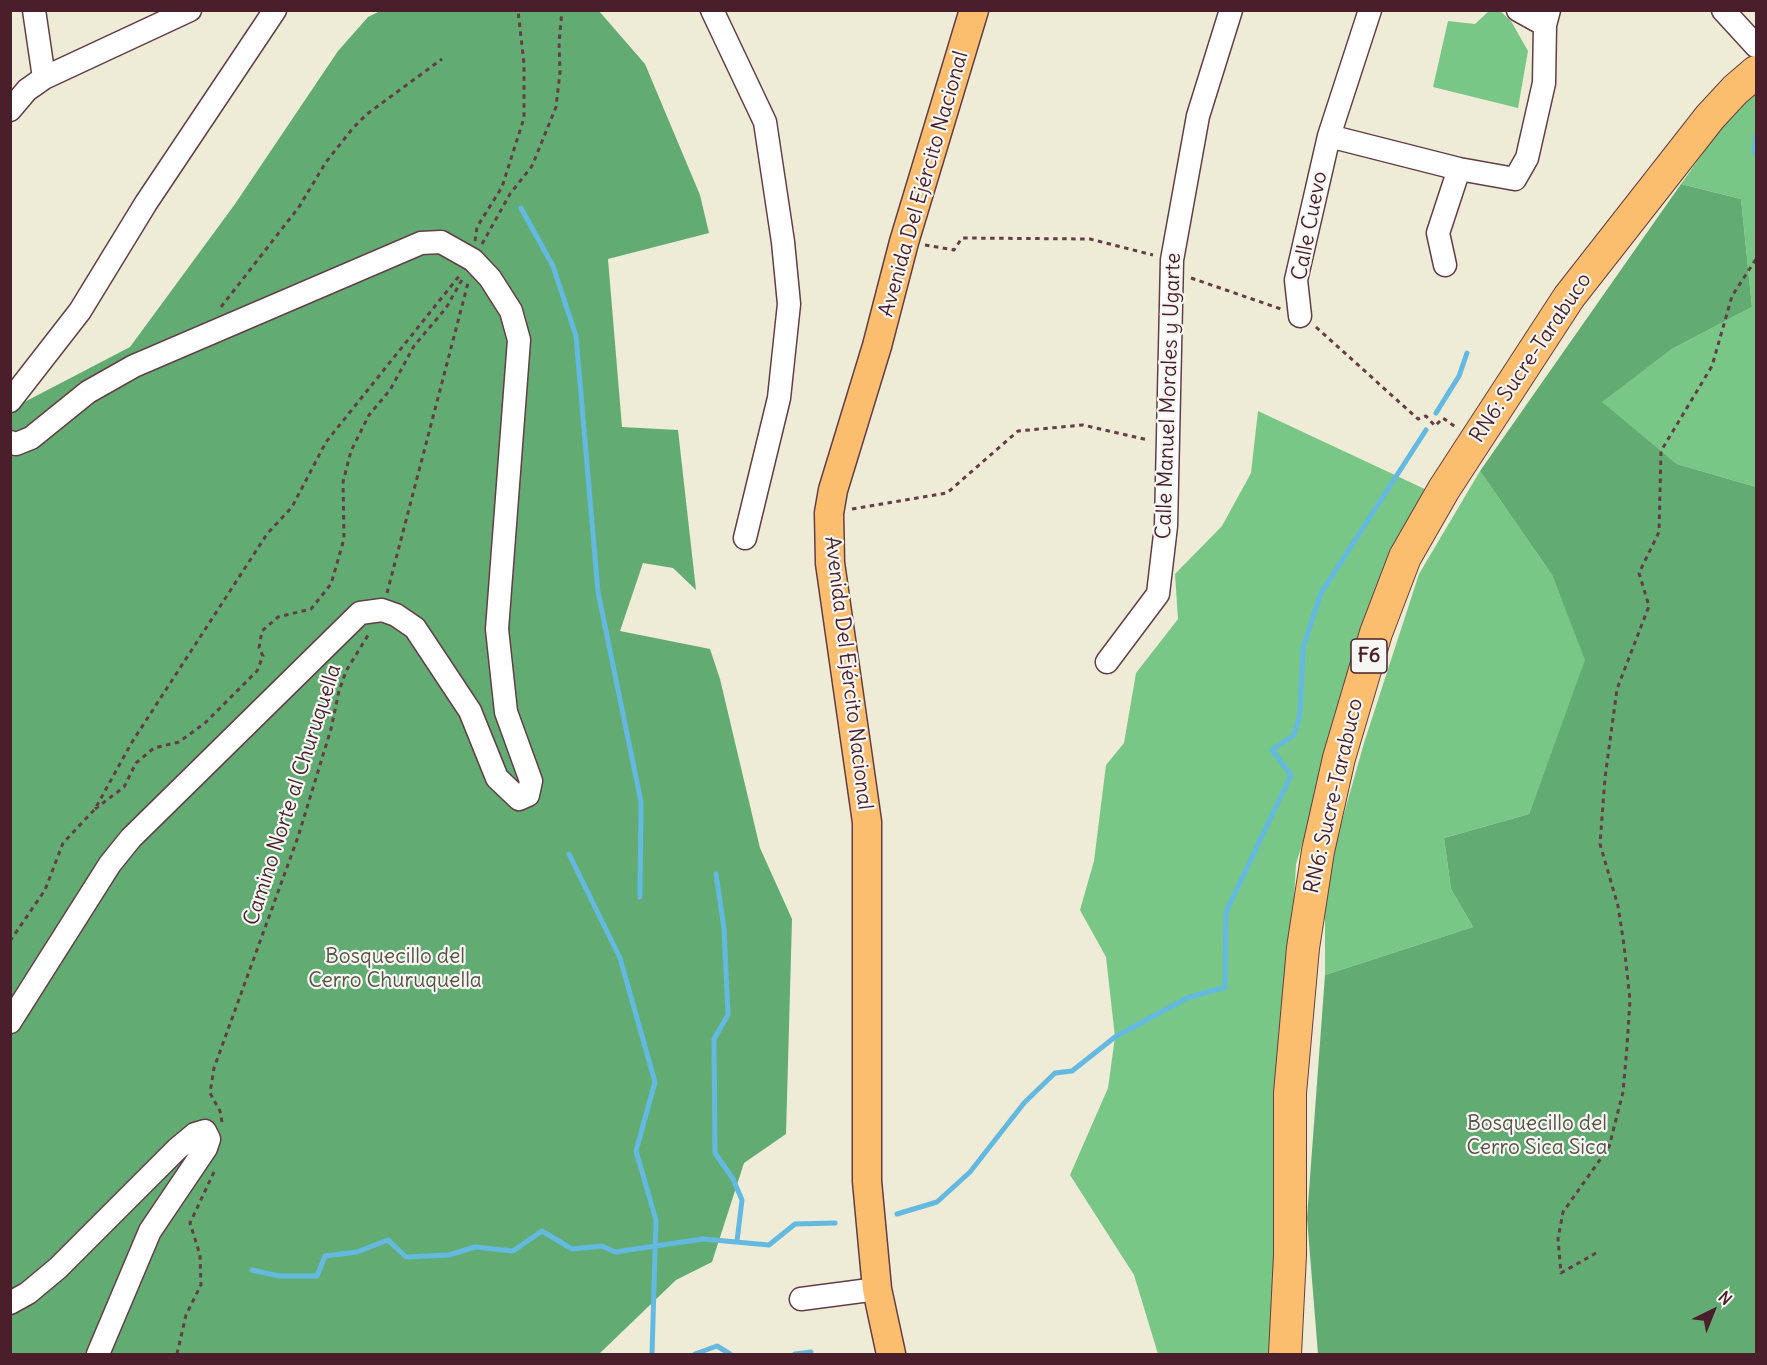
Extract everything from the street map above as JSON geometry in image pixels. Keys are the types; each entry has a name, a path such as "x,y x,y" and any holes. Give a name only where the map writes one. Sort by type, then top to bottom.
{"highway":[{"name":"RN6: Sucre-Tarabuco","path":"1285,1354 1290,1255 1290,1093 1303,948 1318,850 1339,758 1376,633 1405,557 1444,489 1569,297 1710,117 1735,90 1756,72"}],"main road":[{"name":"Avenida Del Ejército Nacional","path":"891,1354 877,1289 867,1181 867,822 830,563 830,513 833,490 878,346 904,242 974,10"}],"street":[{"path":"34,10 44,78"},
{"path":"10,110 27,90 44,78 190,10"},
{"path":"10,401 80,311 146,203 275,10"},
{"path":"712,10 765,122 783,242 789,304 779,398 745,538"},
{"name":"Calle Manuel Morales y Ugarte","path":"1107,662 1158,594 1166,526 1172,266 1198,116 1231,10"},
{"name":"Calle Cuevo","path":"1300,316 1296,280 1329,136 1370,10"},
{"path":"1329,136 1459,169 1515,179 1527,158 1544,83 1547,18 1518,10"},
{"path":"1723,10 1756,46"},
{"path":"1444,265 1438,233 1459,169"},
{"path":"10,442 16,444 31,438 88,392 125,371 421,243 441,242 473,260 490,278 511,311 519,340 497,629 506,712 531,781 528,795 519,799 497,778 470,711 415,628 396,615 382,610 360,613 131,838 110,864 10,1022"},
{"path":"10,1303 28,1293 58,1268 177,1149 195,1134 205,1131 210,1139 206,1148 150,1231 98,1354"},
{"path":"801,1299 877,1289"}],"path":[{"path":"10,941 45,890 63,843 95,809 124,787 136,763 154,748 179,742 197,729 257,671 263,656 259,648 262,631 278,617 311,609 330,585 344,539 343,482 351,451 369,415 390,390 414,346 446,308 473,260 477,227 502,187 524,118 524,64 518,10"},
{"name":"Camino Norte al Churuquella","path":"223,1129 220,1111 210,1093 214,1068 298,837 346,671 382,610 473,260 510,194 532,166 556,106 560,72 559,43 562,10"},
{"path":"194,341 299,207 326,162 353,128 367,114 442,59"},
{"path":"904,242 954,250 962,238 1090,239 1172,266 1300,316 1316,327 1418,419 1426,416 1435,426 1443,418 1474,441"},
{"path":"1596,1253 1561,1273 1558,1239 1563,1212 1609,1147 1624,1081 1630,1000 1618,906 1600,844 1605,778 1617,689 1649,606 1640,573 1659,532 1661,452 1712,366 1732,296 1756,259"},
{"path":"95,809 132,742 261,544 292,507 326,442 473,260"},
{"path":"830,513 947,493 1018,431 1083,425 1168,444"},
{"path":"177,1354 186,1315 201,1285 200,1255 190,1223 216,1167"}],"green space":[{"name":"Bosquecillo del Cerro Churuquella","path":"382,10 599,11 645,64 700,195 709,233 608,259 622,427 678,430 696,590 673,568 643,563 620,631 710,649 720,679 760,848 792,919 786,1134 744,1163 712,1262 676,1280 599,1354 11,1354 11,409 130,347 235,204 338,51 368,17"},
{"path":"1489,11 1500,11 1511,21 1528,51 1518,108 1433,87 1448,21 1475,24"},
{"path":"1756,89 1756,487 1677,464 1601,402 1672,349 1752,307 1741,199 1681,184 1738,104"},
{"name":"Bosquecillo del Cerro Sica Sica","path":"1681,184 1741,199 1752,307 1672,349 1602,402 1677,464 1756,487 1756,1354 1318,1354 1307,1218 1325,975 1473,927 1451,889 1444,838 1529,814 1585,660 1552,575 1480,471"},
{"path":"1258,411 1429,491 1334,741 1296,864 1269,1354 1158,1354 1134,1275 1070,1175 1108,1088 1115,1037 1106,957 1080,910 1094,861 1106,765 1124,743 1136,673 1178,619 1175,574 1222,526 1251,473"},
{"path":"1480,471 1552,575 1586,660 1529,814 1444,838 1451,889 1473,927 1325,975 1325,881 1364,743 1419,574"}],"waterway":[{"path":"1756,135 1754,151 1756,154"},
{"path":"521,208 553,266 576,336 598,592 641,802 640,897"},
{"path":"1436,413 1459,376 1467,353"},
{"path":"897,1214 937,1202 970,1172 1024,1103 1055,1073 1072,1071 1115,1037 1187,998 1225,987 1226,912 1291,775 1272,750 1294,735 1300,714 1303,648 1321,593 1426,430"},
{"path":"569,854 620,958 655,1082 636,1151 656,1220 652,1354"},
{"path":"716,874 724,929 728,1015 714,1039 715,1153 733,1179 742,1200 737,1241"},
{"path":"252,1270 279,1276 317,1276 325,1256 357,1252 388,1240 406,1257 449,1255 475,1247 513,1251 542,1231 572,1249 602,1246 615,1252 703,1239 769,1245 795,1224 835,1223"},
{"path":"695,1354 717,1346 730,1354"},
{"path":"795,1354 811,1352"}]}
